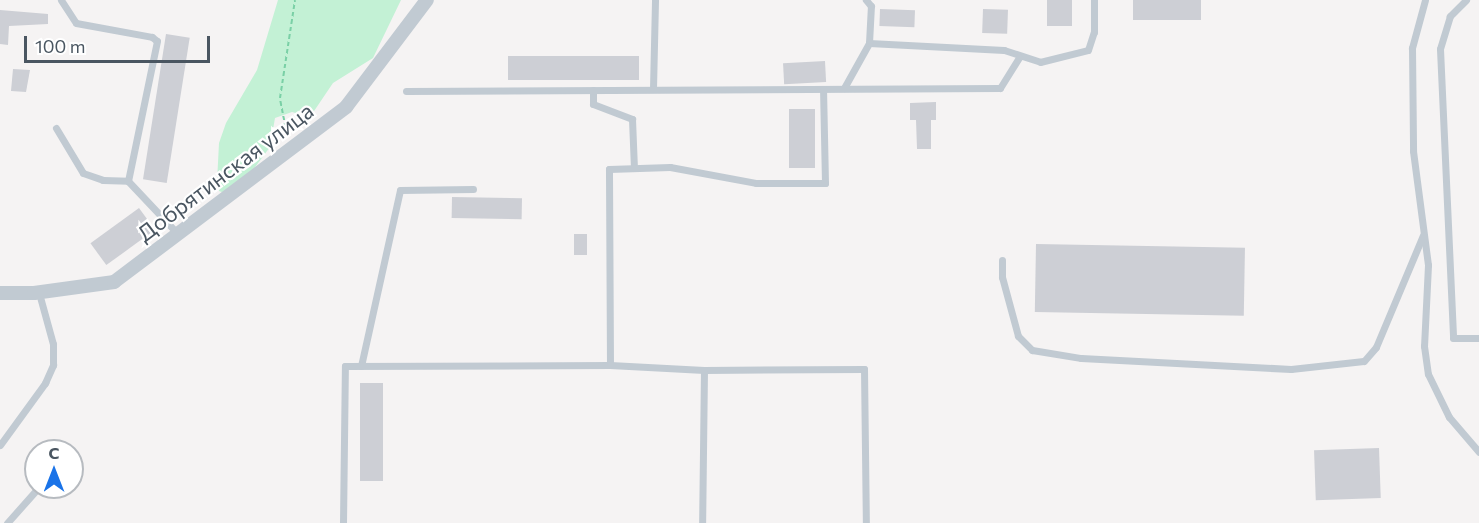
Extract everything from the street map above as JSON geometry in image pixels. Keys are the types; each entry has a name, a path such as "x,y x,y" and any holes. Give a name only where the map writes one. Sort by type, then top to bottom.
{"street":[{"name":"Добрятинская улица","path":"0,293 39,293 114,282 346,107 427,0"}],"lane":[{"path":"61,0 76,23 152,37 157,41 128,182"},
{"path":"653,90 655,0"},
{"path":"844,88 869,43 871,6 866,0"},
{"path":"869,43 1004,50 1019,57 1040,62 1088,50 1094,32 1094,0"},
{"path":"1425,0 1412,48 1413,151 1428,265 1424,346 1428,374 1449,417 1479,452"},
{"path":"1466,0 1450,16 1440,49 1453,338 1479,338"},
{"path":"406,91 1000,88 1019,57"},
{"path":"610,365 609,169 670,166 756,183 825,183 824,89"},
{"path":"593,90 593,104 632,118 634,168"},
{"path":"56,128 83,172 103,180 128,182 178,234"},
{"path":"361,366 400,190 473,189"},
{"path":"1002,260 1002,277 1018,336 1032,350 1081,358 1291,369 1364,361 1376,347 1423,236"},
{"path":"0,445 45,382 53,365 53,344 39,293"},
{"path":"343,523 345,366 610,365 704,370 864,369 866,523"},
{"path":"702,523 704,370"},
{"path":"7,523 28,499"}],"path":[{"path":"290,149 280,98 295,0"}],"green space":[{"path":"278,0 401,0 373,58 333,83 310,117 292,112 275,118 270,147 250,174 227,194 219,191 217,182 219,143 226,123 257,70"}],"building":[{"path":"1047,0 1072,0 1072,26 1047,26"},
{"path":"1133,0 1201,0 1201,20 1133,20"},
{"path":"880,9 915,10 914,27 879,26"},
{"path":"983,9 1008,10 1007,34 982,33"},
{"path":"0,10 48,14 48,24 9,26 8,45 0,44"},
{"path":"166,34 190,38 167,183 143,179"},
{"path":"508,56 639,56 639,80 508,80"},
{"path":"825,61 826,82 784,84 783,63"},
{"path":"13,69 30,70 26,92 11,91"},
{"path":"936,102 936,120 931,120 931,149 917,149 916,120 910,120 910,103"},
{"path":"789,109 815,109 815,168 789,168"},
{"path":"452,197 522,198 522,219 452,218"},
{"path":"139,208 155,230 106,265 90,243"},
{"path":"574,234 587,234 587,255 574,255"},
{"path":"1036,244 1245,248 1244,316 1035,312"},
{"path":"360,383 383,383 383,481 360,481"},
{"path":"1379,448 1381,498 1316,500 1314,450"}]}
